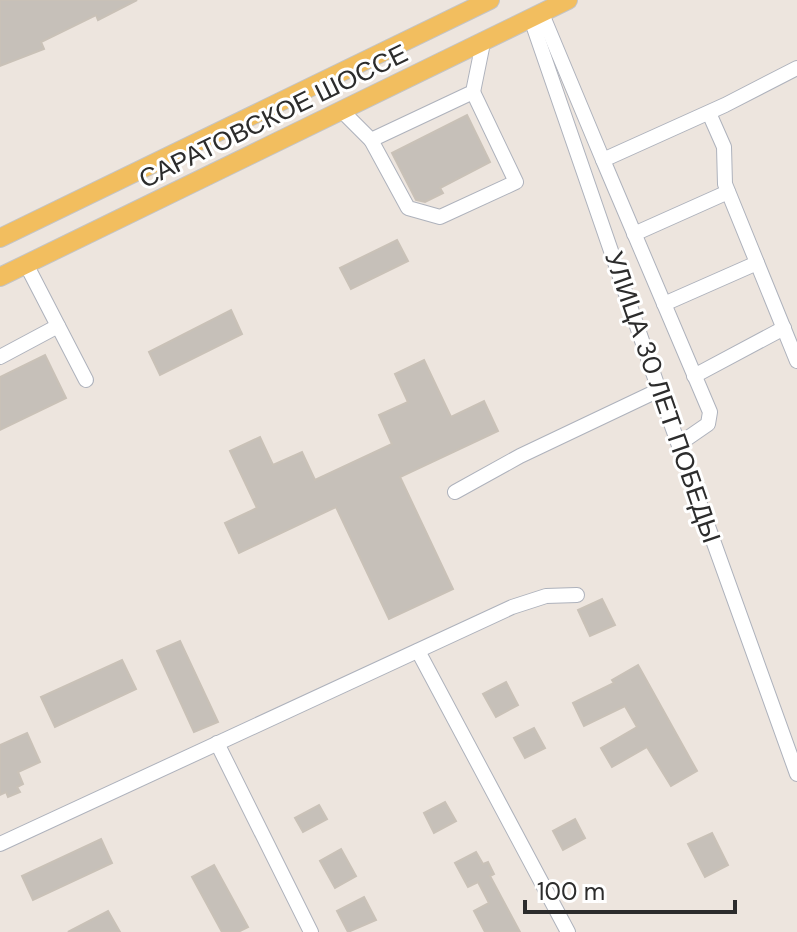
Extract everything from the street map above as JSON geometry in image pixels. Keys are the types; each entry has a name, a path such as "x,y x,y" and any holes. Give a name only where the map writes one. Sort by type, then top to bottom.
{"main road":[{"name":"САРАТОВСКОЕ ШОССЕ","path":"0,238 490,0"},
{"name":"САРАТОВСКОЕ ШОССЕ","path":"0,277 568,0"}],"street":[{"path":"537,16 603,160 710,412 708,424 679,444"},
{"name":"УЛИЦА 30 ЛЕТ ПОБЕДЫ","path":"537,16 659,390 797,774"},
{"path":"342,111 371,140 408,208 440,217 516,182 473,92 483,43"},
{"path":"603,160 709,113 797,68"},
{"path":"371,140 473,92"},
{"path":"709,113 724,147 725,184 797,361"},
{"path":"634,234 728,192"},
{"path":"664,304 757,263"},
{"path":"26,264 86,380"},
{"path":"0,357 58,326"},
{"path":"694,376 784,328"},
{"path":"455,492 520,456 659,390"},
{"path":"0,844 512,607 546,596 577,595"},
{"path":"418,651 568,932"},
{"path":"217,743 311,932"}],"building":[{"path":"0,0 137,0 98,20 96,15 41,42 44,49 0,66"},
{"path":"467,115 490,162 440,188 443,193 425,202 416,200 392,153"},
{"path":"397,240 408,261 351,289 340,268"},
{"path":"231,310 242,334 160,375 149,352"},
{"path":"45,355 66,398 0,430 0,377"},
{"path":"424,360 451,417 484,401 498,431 400,477 453,589 389,619 336,507 239,553 225,523 257,508 230,451 260,437 273,465 302,452 315,480 392,444 379,415 408,402 395,374"},
{"path":"602,599 615,625 590,636 578,610"},
{"path":"180,641 218,722 194,732 157,651"},
{"path":"122,660 136,689 55,727 41,697"},
{"path":"638,665 697,771 671,786 647,747 612,767 601,748 637,727 625,706 584,726 573,703 614,683 612,680"},
{"path":"506,682 518,705 496,717 483,694"},
{"path":"534,728 545,748 525,758 514,738"},
{"path":"27,733 40,762 18,772 23,784 17,787 20,792 8,797 6,792 0,795 0,745"},
{"path":"445,802 456,821 434,833 424,813"},
{"path":"319,805 327,819 303,832 295,818"},
{"path":"575,819 585,838 563,850 553,831"},
{"path":"712,833 728,865 705,877 688,844"},
{"path":"101,839 112,863 33,900 22,876"},
{"path":"341,849 356,876 335,888 320,861"},
{"path":"476,852 483,864 488,862 494,874 490,876 520,932 485,932 474,911 489,903 478,882 468,887 455,863"},
{"path":"214,865 248,927 238,932 222,932 192,877"},
{"path":"364,897 376,920 348,932 337,911"},
{"path":"108,911 120,932 68,932"}]}
